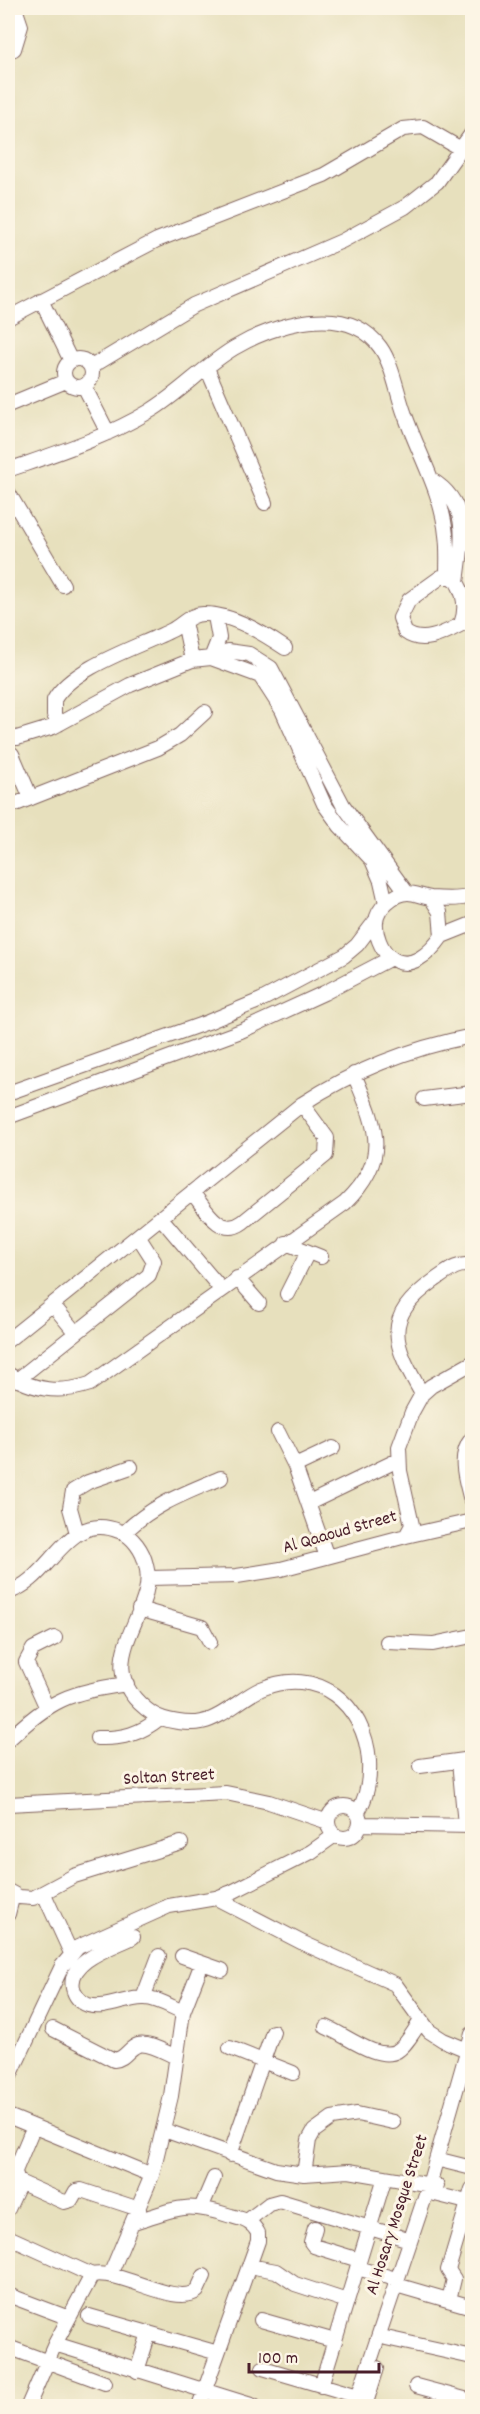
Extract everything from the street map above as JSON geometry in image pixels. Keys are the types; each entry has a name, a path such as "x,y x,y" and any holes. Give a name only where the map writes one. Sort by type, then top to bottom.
{"street":[{"path":"14,49 21,26 15,8"},
{"path":"8,318 157,240 324,175 404,129 423,127 460,149"},
{"path":"91,367 145,332 202,301 342,241 399,211 437,182 472,133"},
{"path":"41,300 71,360"},
{"path":"8,470 65,452 108,433 167,400 207,368 248,341 291,326 331,320 360,328 374,340 385,355 407,420 432,480 450,495 460,514 464,538 460,587 467,621 423,639 413,638 402,628 401,613 409,600 441,577 460,587"},
{"path":"71,360 82,360 91,367 92,378 84,386 74,387 66,381 64,370 71,360"},
{"path":"207,368 265,503"},
{"path":"8,405 66,381"},
{"path":"84,386 108,433"},
{"path":"8,492 63,585"},
{"path":"59,724 53,710 54,700 77,679 115,654 197,614 215,616 253,628 285,648"},
{"path":"211,658 219,638 215,616"},
{"path":"184,622 192,660"},
{"path":"31,798 10,754 18,745 12,734 59,724 130,685 192,660 211,658 265,672 282,710 305,749 407,893"},
{"path":"8,807 158,748 189,728 205,712"},
{"path":"305,749 329,811 372,860 381,880 386,903"},
{"path":"8,1093 208,1022 261,1000 344,956 362,939 386,903 393,897 407,893 430,898 472,896"},
{"path":"430,898 440,912 442,936"},
{"path":"376,920 379,941 391,958 406,962 418,960 433,949 442,936 472,924"},
{"path":"8,1117 242,1032 391,958"},
{"path":"8,1340 302,1104 354,1074 430,1045 472,1036"},
{"path":"12,1377 53,1390 90,1384 345,1203 355,1193 373,1165 377,1146 376,1127 354,1074"},
{"path":"424,1099 472,1093"},
{"path":"192,1192 215,1222 232,1228 322,1159 328,1149 327,1138 302,1104"},
{"path":"161,1218 220,1290"},
{"path":"12,1377 75,1332 152,1271 152,1257 138,1236"},
{"path":"286,1243 314,1255 287,1294"},
{"path":"422,1394 401,1351 398,1331 401,1314 414,1295 457,1266 472,1266"},
{"path":"237,1278 259,1303"},
{"path":"54,1305 75,1332"},
{"name":"Al Qaaoud Street","path":"149,1578 237,1576 281,1569 406,1536 412,1525 398,1460 399,1447 412,1412 422,1394 431,1386 472,1363"},
{"path":"278,1432 295,1466 327,1557"},
{"path":"472,1438 463,1457 472,1504"},
{"path":"295,1466 333,1448"},
{"path":"309,1503 398,1460"},
{"path":"77,1533 70,1508 73,1491 88,1482 131,1467"},
{"path":"124,1533 137,1519 163,1503 221,1479"},
{"path":"406,1536 472,1521"},
{"path":"8,1592 33,1580 62,1545 77,1533 105,1527 124,1533 144,1557 149,1578 123,1655 123,1672 127,1684 145,1707 160,1718 202,1722 218,1715 247,1695 280,1683 313,1684 343,1700 351,1709 366,1742 370,1775 364,1803 350,1837 334,1835 311,1852 216,1898 169,1906 87,1942 71,1953 62,1966 8,2080"},
{"path":"139,1609 202,1627 210,1642"},
{"path":"387,1642 433,1644 472,1636"},
{"path":"46,1707 26,1662 29,1652 55,1638"},
{"path":"8,1740 46,1707 75,1693 127,1684"},
{"path":"97,1738 126,1737 141,1732 160,1718"},
{"path":"334,1835 328,1822 332,1812 342,1806 358,1819 469,1825 466,1760 420,1766"},
{"name":"Soltan Street","path":"8,1804 226,1793 269,1802 328,1822"},
{"path":"8,1914 10,1893 25,1898 44,1894 74,1876 181,1843"},
{"path":"44,1894 71,1953"},
{"path":"216,1898 303,1943 389,1981 401,1991 421,2021 438,2038 471,2059"},
{"path":"133,1938 85,1961 76,1972 72,1984 75,1994 88,2005 106,2005 143,1998 183,2012"},
{"path":"143,1998 159,1956"},
{"path":"182,1956 222,1970"},
{"path":"110,2275 152,2175 173,2083 174,2056 183,2012 201,1963"},
{"path":"326,2027 342,2033 356,2044 388,2054 400,2049 421,2021"},
{"path":"53,2029 114,2060 123,2058 134,2047 141,2045 174,2056"},
{"path":"230,2155 273,2032"},
{"name":"Al Hosary Mosque Street","path":"360,2403 444,2161 471,2059 472,2034"},
{"path":"230,2048 293,2073"},
{"name":"Al Hosary Mosque Street","path":"360,2403 386,2338 410,2240 434,2188 471,2059"},
{"path":"304,2174 309,2140 314,2131 332,2118 357,2114 393,2122"},
{"path":"8,2116 152,2175"},
{"path":"33,2128 14,2175 20,2183 64,2202 71,2200 76,2191 81,2190 139,2209"},
{"path":"164,2130 264,2167 304,2174 349,2171 470,2196 448,2270 454,2279 449,2300"},
{"path":"444,2161 472,2168"},
{"path":"321,2386 385,2177"},
{"path":"202,2206 214,2178"},
{"path":"8,2209 20,2183"},
{"path":"248,2221 269,2204 280,2201 410,2240"},
{"path":"134,2222 180,2207 202,2206 248,2221 258,2233 258,2241 199,2406"},
{"path":"315,2228 311,2242 314,2246 400,2283 472,2307"},
{"path":"8,2237 92,2275 110,2275 184,2296 198,2291 204,2276"},
{"path":"249,2266 276,2271 295,2284 347,2301"},
{"path":"28,2406 55,2344 92,2275"},
{"path":"8,2295 69,2318"},
{"path":"89,2316 218,2353"},
{"path":"261,2320 335,2341"},
{"path":"137,2371 149,2333"},
{"path":"386,2338 472,2357"},
{"path":"55,2344 254,2406"},
{"path":"8,2347 47,2364 105,2383"},
{"path":"263,2368 321,2386 360,2403"},
{"path":"416,2386 472,2401"}]}
